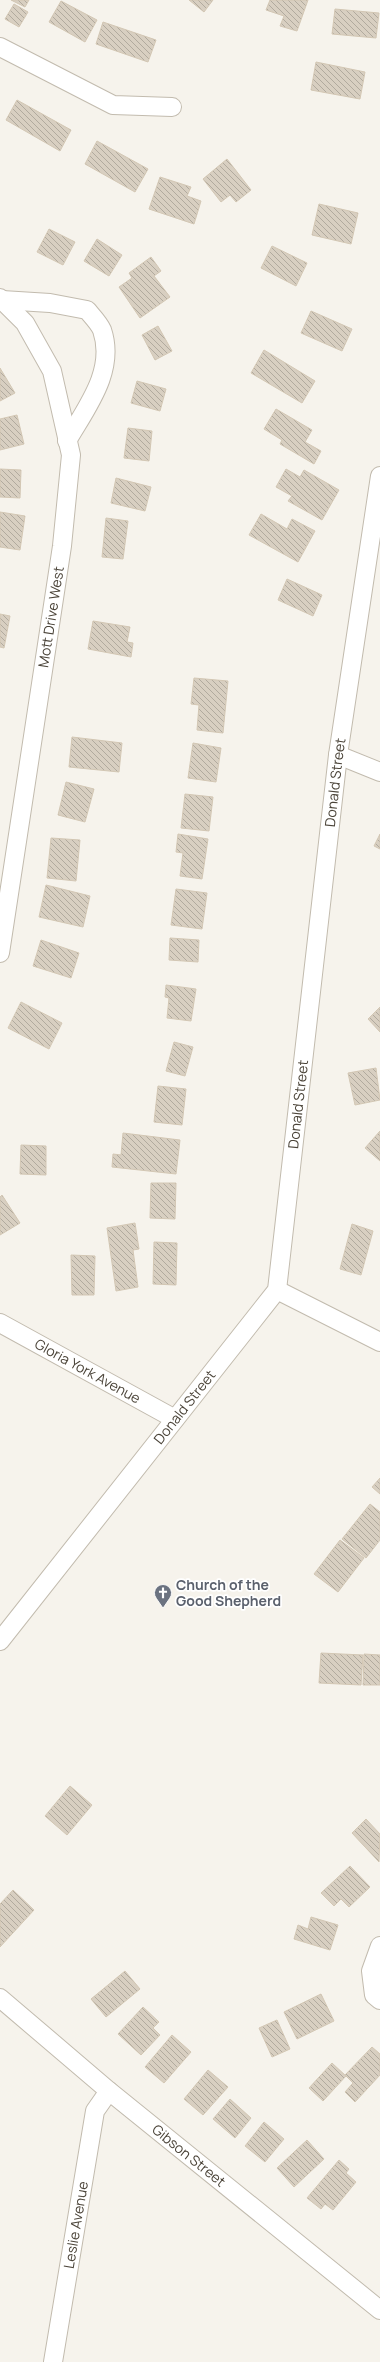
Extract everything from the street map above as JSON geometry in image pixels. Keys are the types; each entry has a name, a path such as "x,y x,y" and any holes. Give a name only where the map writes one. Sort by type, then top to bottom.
{"street":[{"path":"0,47 113,105 172,107"},
{"path":"1,299 50,303 87,310 101,329 106,348 104,368 97,389 67,441"},
{"name":"Mott Drive West","path":"0,953 62,546 70,455 52,371 25,322 1,299"},
{"name":"Donald Street","path":"0,1640 277,1290 338,755 380,476"},
{"path":"338,755 380,772"},
{"path":"277,1290 380,1342"},
{"name":"Gloria York Avenue","path":"0,1323 175,1419"},
{"path":"380,1946 371,1971 374,1995 380,2000"},
{"name":"Gibson Street","path":"0,1998 109,2091 380,2310"},
{"name":"Leslie Avenue","path":"53,2362 95,2111 109,2091"}],"building":[{"path":"11,0 29,0 25,7"},
{"path":"189,0 213,0 204,12"},
{"path":"270,0 308,0 297,31 280,26 284,16 266,10"},
{"path":"61,1 97,20 85,42 49,22"},
{"path":"14,4 28,12 19,27 5,19"},
{"path":"335,9 379,13 376,38 332,34"},
{"path":"103,22 156,40 148,62 96,44"},
{"path":"316,62 365,72 360,99 311,90"},
{"path":"17,100 71,130 60,151 6,120"},
{"path":"97,141 148,169 135,192 85,164"},
{"path":"227,159 251,190 236,202 230,195 221,202 203,179"},
{"path":"160,177 191,187 187,196 201,201 194,224 149,209"},
{"path":"319,204 358,213 351,244 312,235"},
{"path":"49,229 75,242 63,265 37,252"},
{"path":"97,239 122,255 109,276 84,261"},
{"path":"272,246 307,263 296,286 261,268"},
{"path":"151,257 161,271 154,276 170,297 140,318 119,287 132,278 129,273"},
{"path":"311,311 352,329 342,351 301,333"},
{"path":"158,326 172,351 155,360 142,335"},
{"path":"264,350 315,381 302,403 251,373"},
{"path":"0,368 15,393 0,401"},
{"path":"137,381 166,389 160,411 131,403"},
{"path":"276,409 312,430 305,442 321,451 314,464 280,444 282,440 264,429"},
{"path":"17,415 24,444 0,450 0,419"},
{"path":"128,428 152,431 149,461 124,458"},
{"path":"0,469 21,470 20,498 0,497"},
{"path":"286,469 300,477 304,470 339,490 322,520 288,501 292,496 276,487"},
{"path":"116,478 151,487 145,511 111,503"},
{"path":"0,512 25,516 20,550 0,547"},
{"path":"261,514 287,529 292,519 315,531 298,562 249,535"},
{"path":"106,518 128,521 123,559 102,557"},
{"path":"287,579 322,595 313,616 278,600"},
{"path":"0,614 10,616 4,648 0,647"},
{"path":"93,621 130,627 127,642 133,643 131,657 88,649"},
{"path":"194,678 228,681 223,733 197,730 199,705 191,704"},
{"path":"72,737 122,743 119,772 69,767"},
{"path":"193,743 221,748 216,782 188,778"},
{"path":"66,782 94,789 85,822 58,815"},
{"path":"185,794 213,797 209,831 181,828"},
{"path":"178,834 208,839 202,879 180,876 183,853 176,852"},
{"path":"380,834 380,849 374,846"},
{"path":"51,838 80,840 76,881 47,878"},
{"path":"46,885 90,896 83,927 39,917"},
{"path":"176,889 207,893 202,929 171,925"},
{"path":"170,938 199,940 198,962 169,960"},
{"path":"41,940 79,953 71,978 33,966"},
{"path":"166,985 196,989 191,1021 167,1018 169,998 165,997"},
{"path":"21,1002 62,1023 49,1049 8,1028"},
{"path":"380,1007 380,1032 368,1019"},
{"path":"174,1042 193,1047 185,1076 166,1071"},
{"path":"376,1068 380,1100 355,1105 348,1073"},
{"path":"158,1086 186,1089 182,1125 154,1122"},
{"path":"380,1131 380,1161 365,1148"},
{"path":"123,1133 180,1140 176,1174 112,1167 113,1154 121,1155"},
{"path":"21,1145 46,1146 46,1175 20,1174"},
{"path":"151,1183 176,1183 175,1219 150,1218"},
{"path":"2,1195 20,1223 0,1235 0,1197"},
{"path":"135,1223 139,1249 133,1250 138,1287 116,1291 107,1228"},
{"path":"352,1224 373,1231 361,1275 340,1269"},
{"path":"154,1242 177,1243 176,1285 153,1284"},
{"path":"71,1255 95,1256 94,1295 72,1295"},
{"path":"380,1478 380,1494 372,1487"},
{"path":"370,1504 380,1512 380,1540 366,1558 342,1539"},
{"path":"340,1540 364,1558 338,1592 314,1574"},
{"path":"321,1653 363,1655 361,1685 319,1683"},
{"path":"364,1654 380,1655 380,1685 363,1685"},
{"path":"70,1786 92,1805 67,1835 45,1816"},
{"path":"366,1819 380,1834 379,1862 352,1833"},
{"path":"350,1866 370,1887 349,1907 341,1899 334,1906 321,1893"},
{"path":"13,1890 34,1910 0,1947 0,1904"},
{"path":"311,1917 338,1925 330,1950 294,1939 298,1925 308,1929"},
{"path":"125,1971 140,1989 106,2017 91,1999"},
{"path":"321,1994 334,2021 297,2039 284,2012"},
{"path":"143,2007 159,2022 153,2028 160,2035 141,2055 118,2034"},
{"path":"277,2020 290,2049 272,2057 259,2028"},
{"path":"172,2035 191,2052 164,2083 145,2067"},
{"path":"372,2047 380,2054 380,2075 355,2102 345,2092 353,2083 345,2075"},
{"path":"332,2063 346,2076 323,2101 309,2088"},
{"path":"208,2070 228,2087 203,2115 184,2099"},
{"path":"230,2099 251,2118 235,2138 213,2119"},
{"path":"264,2122 284,2139 265,2162 245,2146"},
{"path":"307,2140 324,2159 294,2187 277,2168"},
{"path":"339,2160 349,2169 346,2173 356,2182 333,2210 325,2204 321,2209 307,2198"}],"place":[{"name":"Church of the Good Shepherd","path":"163,1608"}]}
